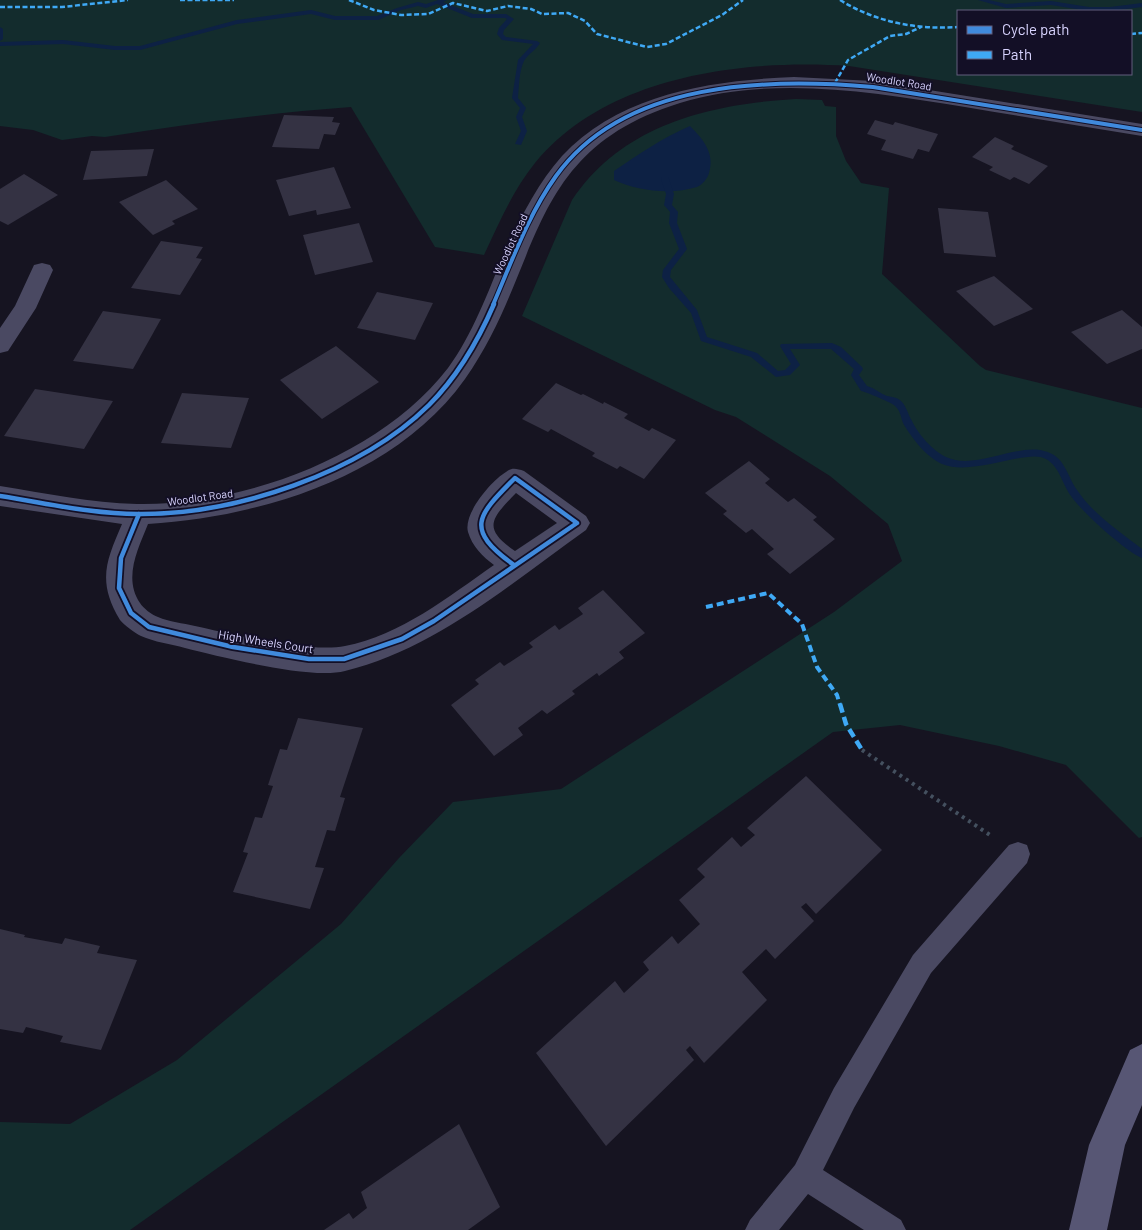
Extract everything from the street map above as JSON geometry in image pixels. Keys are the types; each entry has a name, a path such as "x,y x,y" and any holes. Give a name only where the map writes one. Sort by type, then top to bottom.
{"main road":[{"path":"1088,1230 1107,1145 1142,1062"}],"street":[{"name":"Woodlot Road","path":"0,496 139,514 240,501 291,486 344,465 388,438 426,406 457,372 477,340 532,218 550,186 570,158 598,136 624,120 653,107 701,92 748,84 832,82 1142,130"},
{"path":"0,345 25,308 42,270"},
{"name":"High Wheels Court","path":"139,514 121,558 119,588 130,613 149,627 233,647 309,659 344,659 402,639 434,621 514,565"}],"lane":[{"path":"760,1230 805,1175 844,1098 922,964 1018,854"},
{"path":"805,1175 891,1230"}],"path":[{"path":"862,750 1018,854"}],"green space":[{"path":"0,0 1142,0 1142,112 849,66 766,66 722,70 680,79 638,92 600,110 565,133 527,173 507,207 484,255 435,247 351,107 228,119 105,137 92,136 62,140 33,130 0,126"},
{"path":"796,99 822,100 825,106 836,107 836,136 846,161 861,183 889,188 882,274 980,366 986,370 1142,408 1142,837 1139,838 1066,765 999,746 900,725 833,732 130,1230 0,1230 0,1122 70,1124 177,1060 341,924 399,858 453,802 561,789 834,612 902,561 888,524 830,476 736,417 715,410 522,316 572,200 593,174 616,153 643,136 671,123 701,113 732,106"}],"water":[{"path":"690,126 704,142 711,160 708,175 701,185 676,191 655,191 633,187 614,180 614,171 660,141"}],"building":[{"path":"284,115 334,117 332,122 340,123 335,135 324,134 319,149 272,147"},
{"path":"875,120 893,125 895,122 938,134 929,152 918,149 913,159 881,150 886,140 867,134"},
{"path":"995,137 1014,146 1011,149 1048,166 1029,184 1014,177 1010,180 989,170 993,167 972,157"},
{"path":"154,149 147,176 83,180 91,151"},
{"path":"334,167 351,208 317,215 316,210 289,216 276,180"},
{"path":"24,174 58,195 8,225 0,221 0,189"},
{"path":"166,180 198,209 172,221 175,224 153,235 119,202"},
{"path":"938,208 988,212 996,257 944,253"},
{"path":"359,223 373,262 315,275 303,235"},
{"path":"161,241 203,247 196,258 202,259 180,295 131,288"},
{"path":"994,276 1033,309 994,326 956,291"},
{"path":"377,292 433,303 415,340 357,328"},
{"path":"1122,310 1142,327 1142,349 1107,364 1071,332"},
{"path":"103,311 161,319 133,369 73,361"},
{"path":"336,346 379,382 322,419 280,380"},
{"path":"556,383 603,404 604,402 628,414 624,418 649,431 652,428 676,440 644,479 620,466 617,469 592,456 595,453 551,429 548,432 522,419"},
{"path":"35,389 113,401 84,449 4,436"},
{"path":"182,393 249,398 231,448 161,443"},
{"path":"749,461 770,479 765,483 788,502 794,498 817,517 813,520 835,539 790,574 767,554 774,549 752,529 746,533 723,514 727,511 705,493"},
{"path":"603,590 645,633 619,652 624,658 599,676 597,673 572,691 575,694 547,714 542,710 518,728 523,735 494,756 451,705 479,684 475,680 500,662 504,666 533,647 529,643 555,625 559,630 583,614 578,608"},
{"path":"298,718 363,728 340,797 345,798 335,831 327,830 315,867 324,868 310,909 233,892 248,853 243,852 255,817 262,818 273,786 268,785 280,749 287,750"},
{"path":"806,776 882,850 816,914 806,903 801,907 814,921 775,959 766,949 742,972 767,1000 704,1063 690,1046 686,1050 694,1060 606,1146 536,1053 615,981 624,993 649,970 643,962 672,936 678,944 700,924 679,900 705,877 697,869 732,837 741,847 755,835 747,828"},
{"path":"0,929 25,935 24,937 62,944 65,938 100,946 97,953 137,960 101,1050 60,1042 63,1036 26,1027 23,1033 0,1029"},
{"path":"459,1124 500,1207 468,1230 324,1230 349,1213 353,1219 367,1208 361,1192"}],"waterway":[{"path":"0,44 63,42 115,48 140,48 237,22 311,12 335,18 378,18 399,9 418,4 426,6 444,0"},
{"path":"981,0 1006,6 1051,3 1089,9 1110,9 1142,5"},
{"path":"439,3 472,16 506,16 511,19 501,29 500,34 504,39 537,43 521,60 518,72 515,98 523,108 519,117 524,131 519,144"},
{"path":"0,29 0,39"},
{"path":"665,179 670,194 668,205 674,212 673,223 683,249 667,270 666,277 672,287 694,312 704,339 754,355 776,374 787,373 796,365 784,346 832,346 838,349 859,369 855,375 864,389 872,390 881,397 898,403 915,433 940,459 958,464 972,464 1030,454 1041,453 1049,456 1062,469 1080,501 1142,554"}],"marked path":[{"path":"0,7 62,7 128,0"},
{"path":"180,0 234,0"},
{"path":"349,0 374,10 415,16 441,10 453,3 487,11 508,6 531,9 542,14 568,13 585,21 597,34 647,47 666,44 722,15 743,0"},
{"path":"840,0 860,12 903,24 930,29 957,27"},
{"path":"835,83 848,60 890,36 906,34 921,27"},
{"path":"1132,34 1142,33"},
{"path":"706,607 768,593 802,624 817,667 837,695 846,724 862,750"}],"cycle path":[{"path":"0,496 103,512 138,514 172,512 247,499 287,488 326,473 363,454 398,431 429,405 456,374 478,338 519,244 543,196 556,175 571,158 602,132 636,113 674,99 713,90 753,84 834,84 873,87 1142,130"},
{"path":"139,514 121,558 119,588 131,613 149,627 233,647 309,659 344,659 402,639 434,621 577,523 515,478 492,502 480,523 481,532 486,542 497,553 514,565"}]}
